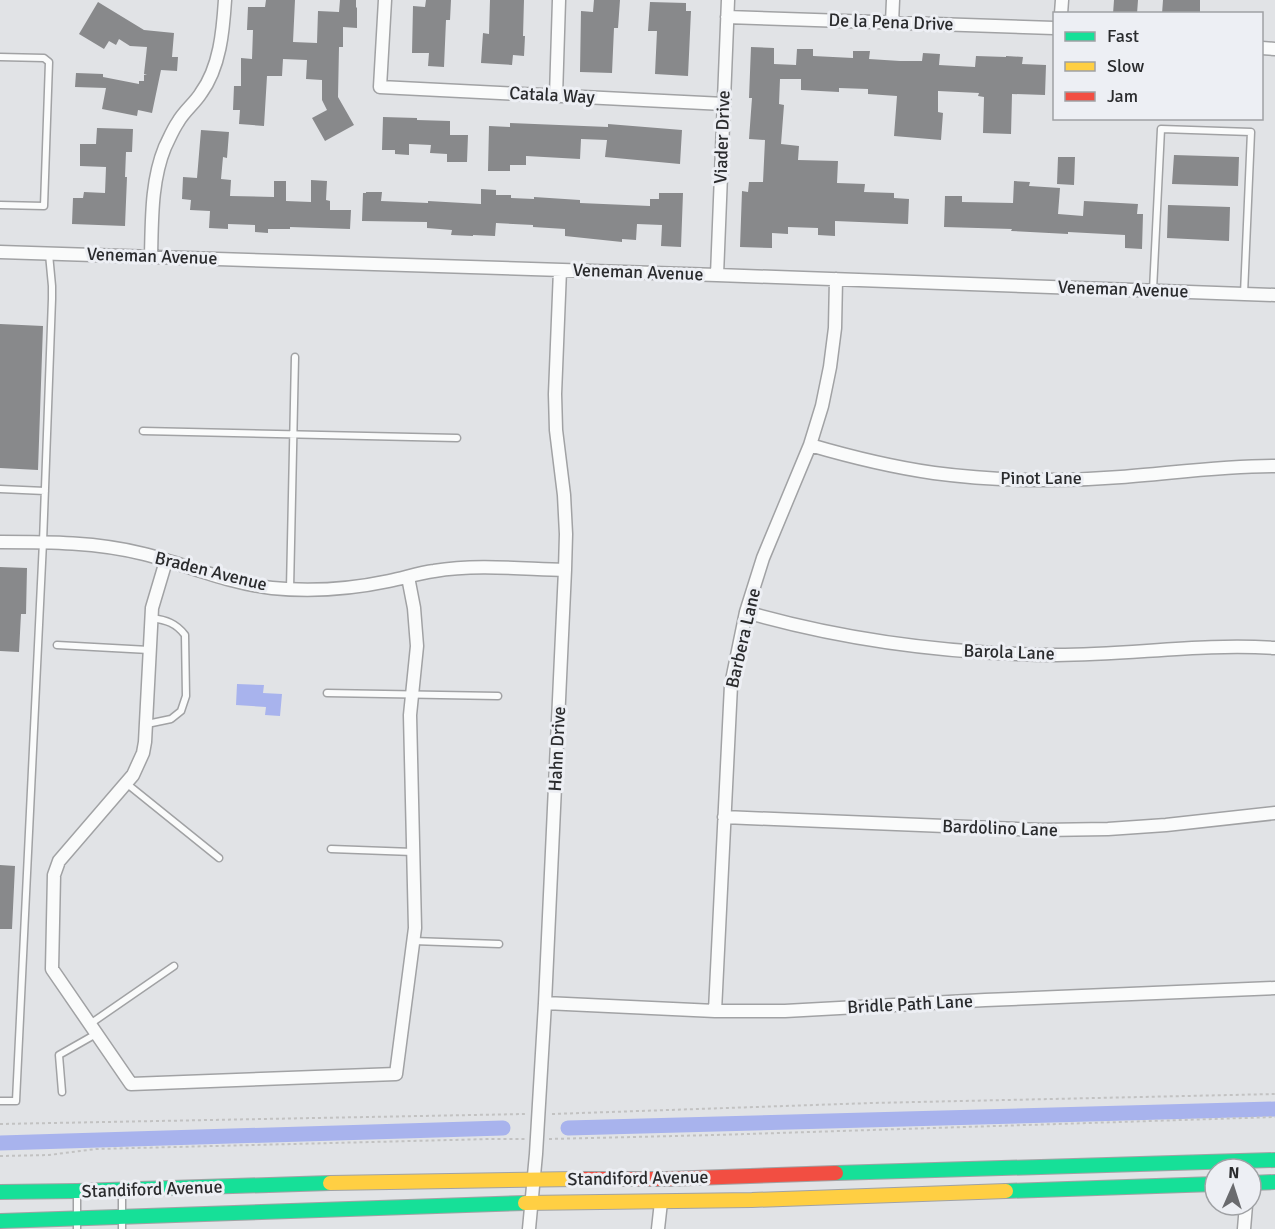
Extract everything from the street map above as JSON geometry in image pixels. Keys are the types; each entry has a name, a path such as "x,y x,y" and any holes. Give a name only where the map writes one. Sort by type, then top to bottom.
{"main road":[{"name":"Standiford Avenue","path":"0,1192 533,1179 666,1179 1275,1160"},
{"name":"Standiford Avenue","path":"0,1221 122,1222 531,1203 661,1202 1203,1184"}],"street":[{"path":"151,256 156,175 165,148 178,122 202,92 213,70 223,29 225,0"},
{"name":"Catala Way","path":"385,0 380,87 724,104"},
{"path":"556,96 559,0"},
{"name":"Viader Drive","path":"717,275 728,0"},
{"path":"892,22 893,0"},
{"name":"De la Pena Drive","path":"727,17 1053,28"},
{"name":"Veneman Avenue","path":"0,252 1275,295"},
{"name":"Hahn Drive","path":"529,1229 545,1003 565,570 564,495 556,430 555,394 560,270"},
{"name":"Barbera Lane","path":"715,1011 731,685 746,612 763,558 810,445 822,406 835,328 836,279"},
{"name":"Pinot Lane","path":"810,445 847,456 935,473 999,479 1121,477 1185,470 1275,466"},
{"name":"Braden Avenue","path":"0,542 91,544 111,547 144,554 222,578 272,588 290,589 327,590 389,581 432,571 464,568 565,570"},
{"path":"166,561 152,608 143,753 133,775 59,861 54,875 52,969 131,1084 396,1074 415,928 410,714 417,646 414,608 408,577"},
{"name":"Barola Lane","path":"746,612 825,632 877,641 992,653 1124,653 1200,646 1275,648"},
{"name":"Bardolino Lane","path":"724,817 1042,830 1166,825 1275,813"},
{"name":"Bridle Path Lane","path":"545,1003 715,1011 785,1011 1275,988"},
{"path":"658,1229 661,1202"}],"lane":[{"path":"0,57 44,58 49,62 44,206 0,205"},
{"path":"1153,290 1161,129 1251,132 1244,294"},
{"path":"0,1101 16,1101 45,491 52,300 48,253"},
{"path":"290,589 295,357"},
{"path":"143,431 457,438"},
{"path":"0,489 45,491"},
{"path":"146,724 171,719 181,711 186,696 185,635 179,627 167,621 152,618"},
{"path":"57,645 150,650"},
{"path":"327,693 498,696"},
{"path":"126,783 219,858"},
{"path":"331,849 413,852"},
{"path":"413,941 499,944"},
{"path":"62,1092 59,1055 174,966"},
{"path":"122,1190 122,1222"},
{"path":"77,1191 77,1223"}],"path":[{"path":"0,1124 538,1114 872,1103 1275,1094"},
{"path":"0,1156 49,1155 96,1149 490,1138 716,1135 1275,1117"}],"water":[{"path":"237,684 264,685 263,693 282,694 280,716 265,715 266,707 236,705"}],"building":[{"path":"266,0 295,0 293,42 317,43 318,11 339,12 340,0 356,0 357,28 343,27 343,47 339,47 338,97 354,125 325,141 312,118 327,110 322,100 322,80 306,79 307,60 283,59 282,76 267,76 264,126 239,124 240,110 233,110 234,86 241,86 241,58 252,59 253,30 247,30 248,7 265,7"},
{"path":"426,0 451,0 450,20 446,20 444,67 428,66 429,53 412,53 413,6 425,7"},
{"path":"490,0 524,0 524,56 513,55 512,65 481,63 483,33 489,34"},
{"path":"594,0 620,0 618,28 614,28 612,73 580,72 581,11 593,12"},
{"path":"1114,0 1138,0 1137,12 1113,12"},
{"path":"1163,0 1200,0 1200,12 1162,12"},
{"path":"98,2 144,30 174,33 172,57 178,57 177,71 161,70 152,113 138,110 137,116 102,109 106,88 75,87 76,73 103,74 103,77 139,84 139,81 144,81 144,75 147,75 144,74 147,47 130,46 119,39 116,45 109,41 104,49 79,34"},
{"path":"650,2 686,3 686,11 691,11 688,76 655,74 657,31 648,31"},
{"path":"751,47 774,48 774,64 796,65 797,49 813,49 813,56 853,58 853,51 870,51 869,59 900,61 922,61 923,53 940,54 939,65 975,67 976,56 1023,57 1022,64 1046,65 1045,95 1012,94 1011,134 983,133 984,97 978,96 979,93 938,91 938,112 943,113 941,140 894,136 897,96 868,94 868,89 839,88 839,92 801,90 801,79 780,79 779,104 784,105 781,144 799,146 798,160 838,161 837,183 865,184 864,192 894,193 894,198 909,199 908,224 835,221 835,236 818,235 818,228 788,227 788,234 772,233 772,248 740,247 742,191 748,192 749,182 763,182 765,140 749,139 752,98 749,98"},
{"path":"383,117 450,121 450,135 468,135 467,162 447,162 447,154 430,153 431,145 409,144 409,155 395,154 395,150 382,150"},
{"path":"510,123 608,127 608,124 682,130 680,164 605,157 607,140 581,139 580,159 526,156 526,165 510,165 510,171 488,171 489,126 510,127"},
{"path":"97,128 133,129 132,152 126,152 125,226 72,224 73,198 83,198 84,192 105,193 106,167 80,166 80,144 96,144"},
{"path":"201,130 229,132 227,158 223,157 221,179 231,180 230,196 274,197 274,181 286,181 286,201 311,202 311,180 327,181 326,200 330,201 330,210 351,210 350,229 290,227 290,229 268,229 268,233 255,232 255,225 228,224 228,229 209,228 210,211 190,210 191,200 182,199 183,177 197,178"},
{"path":"1174,155 1239,157 1238,186 1172,184"},
{"path":"1058,157 1075,157 1074,185 1057,184"},
{"path":"1014,181 1030,182 1029,186 1060,188 1058,214 1083,216 1084,201 1138,204 1137,214 1143,214 1142,249 1125,248 1125,235 944,227 945,196 962,196 962,202 1013,203"},
{"path":"481,189 496,190 496,195 511,195 511,198 534,199 534,197 580,200 580,203 650,206 650,199 659,199 659,193 683,193 681,247 661,246 662,225 637,224 636,240 622,239 622,242 565,236 565,229 533,227 533,225 496,223 495,236 473,236 451,235 452,230 427,228 427,222 362,221 363,193 366,192 382,192 381,201 481,204"},
{"path":"1168,205 1230,207 1229,241 1167,238"},
{"path":"0,324 43,326 38,470 0,468"},
{"path":"0,567 27,568 26,614 21,614 19,652 0,651"},
{"path":"0,865 15,866 12,929 0,929"}],"waterway":[{"path":"568,1128 1275,1109"},
{"path":"0,1143 503,1128"}],"traffic: fast":[{"path":"836,1173 1275,1160"},
{"path":"1263,1182 1275,1182"},
{"path":"0,1192 330,1183"},
{"path":"1006,1191 1203,1184"},
{"path":"0,1221 525,1203"}],"traffic: slow":[{"path":"330,1183 575,1179"},
{"path":"525,1203 752,1200 1006,1191"}],"traffic: jam":[{"path":"575,1179 666,1179 836,1173"}]}
